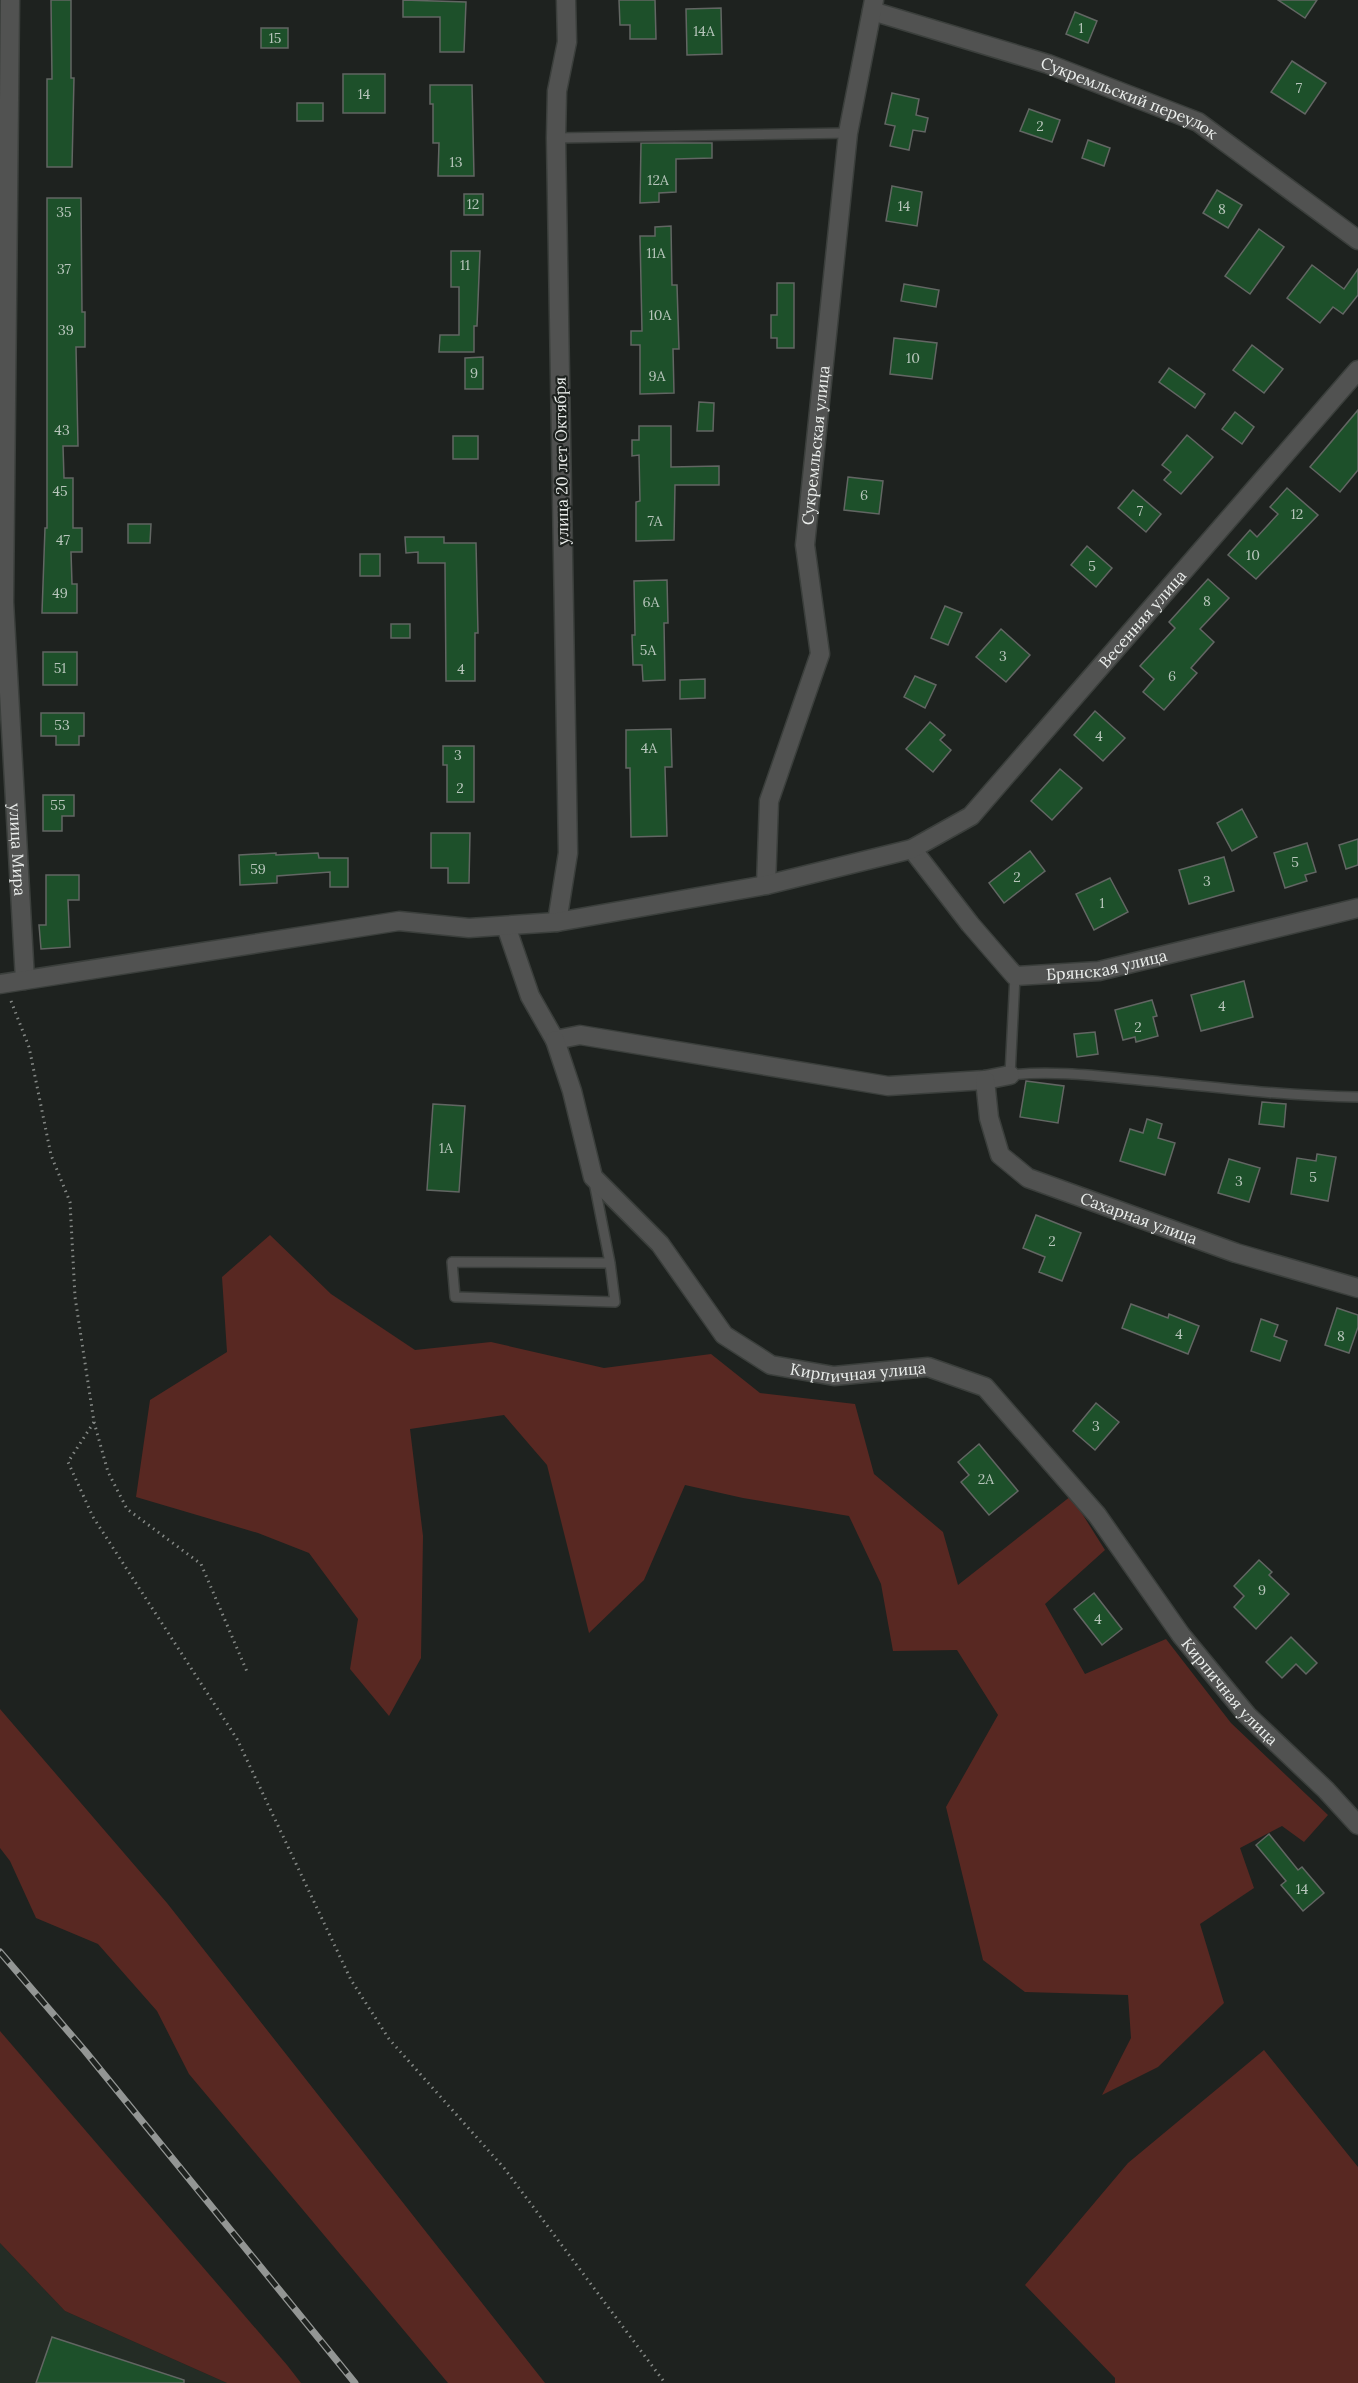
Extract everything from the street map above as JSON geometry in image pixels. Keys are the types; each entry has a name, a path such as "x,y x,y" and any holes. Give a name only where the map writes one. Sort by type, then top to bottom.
{"street":[{"name":"улица Мира","path":"10,0 5,67 4,602 25,980"},
{"name":"улица 20 лет Октября","path":"557,922 568,853 556,138 557,91 567,42 566,0"},
{"name":"Сукремльская улица","path":"766,885 769,801 820,654 805,545 848,134 873,6"},
{"name":"Сукремльский переулок","path":"873,6 1048,64 1198,122 1358,240"},
{"name":"Весенняя улица","path":"2,984 399,921 469,928 557,922 766,885 912,849 971,816 1358,370"},
{"path":"912,849 970,924 1015,976"},
{"name":"Брянская улица","path":"1015,976 1099,971 1358,908"},
{"path":"506,926 530,996 555,1040 572,1091 593,1177"},
{"path":"555,1040 580,1035 888,1086 985,1080 1010,1075"},
{"name":"Сахарная улица","path":"985,1080 989,1118 1000,1155 1028,1178 1236,1253 1358,1287"},
{"name":"Кирпичная улица","path":"593,1177 660,1244 724,1335 771,1365 834,1376 928,1367 985,1387 1097,1515 1181,1635 1247,1715 1326,1790 1358,1825"}],"lane":[{"path":"556,138 848,134"},
{"path":"1015,976 1010,1075 1037,1072 1112,1077 1300,1096 1358,1097"},
{"path":"593,1177 610,1263 615,1302 455,1297 452,1262 610,1263"}],"path":[{"path":"2,984 29,1047 51,1155 70,1202 75,1297 94,1422 108,1472 127,1509 201,1564 248,1674"},
{"path":"94,1422 68,1462 93,1517 237,1739 351,1980 389,2039 504,2168 665,2383"}],"shaded area":[{"path":"270,1235 331,1294 415,1350 491,1342 604,1368 711,1354 760,1393 855,1404 874,1474 943,1532 958,1585 1071,1496 1105,1550 1045,1604 1085,1674 1166,1639 1231,1723 1328,1815 1304,1842 1282,1826 1240,1848 1254,1888 1200,1924 1224,2003 1158,2067 1102,2095 1131,2038 1128,1995 1025,1992 983,1960 946,1807 998,1715 957,1650 893,1651 881,1584 849,1516 743,1498 685,1485 644,1580 589,1633 547,1465 504,1415 410,1429 423,1536 421,1658 389,1716 350,1669 358,1619 309,1553 258,1533 136,1497 150,1400 227,1352 222,1277"},
{"path":"0,1709 167,1903 545,2383 448,2383 189,2074 157,2011 98,1944 36,1918 10,1861 0,1848"},
{"path":"0,2031 301,2383 227,2383 65,2311 0,2243"},
{"path":"1264,2050 1358,2167 1358,2383 1115,2383 1115,2378 1025,2285 1128,2163"},
{"path":"0,2243 65,2311 227,2383 0,2383"}],"building":[{"path":"51,0 71,0 71,78 74,78 72,167 47,167 47,79 52,79"},
{"path":"403,0 466,2 464,52 440,52 440,17 403,17"},
{"path":"619,0 655,0 656,39 630,39 630,25 620,25"},
{"path":"1278,0 1317,0 1305,18"},
{"path":"721,8 722,54 687,55 686,9"},
{"path":"1075,12 1097,21 1088,43 1066,34"},
{"path":"261,28 288,28 288,48 261,48"},
{"path":"1292,61 1326,83 1305,114 1271,92"},
{"path":"343,74 385,74 385,113 343,113"},
{"path":"430,85 472,85 474,176 438,176 439,143 433,143 433,104 430,104"},
{"path":"892,93 919,99 916,115 928,118 925,132 913,130 909,150 890,146 895,126 885,124"},
{"path":"297,103 323,103 323,121 297,121"},
{"path":"1029,109 1060,120 1052,142 1020,131"},
{"path":"1088,140 1110,148 1104,166 1082,158"},
{"path":"641,143 712,143 712,158 676,159 676,192 659,193 659,202 640,203"},
{"path":"892,186 922,192 917,226 886,221"},
{"path":"1217,190 1242,205 1228,228 1203,213"},
{"path":"464,194 483,194 483,215 464,215"},
{"path":"47,198 81,198 82,312 85,312 85,347 76,347 78,446 63,446 64,478 73,478 73,528 82,528 82,552 71,552 72,584 77,584 77,613 42,613 45,528 47,528"},
{"path":"671,226 672,285 677,285 679,349 673,349 674,393 640,394 640,345 631,345 631,331 642,331 640,236 655,236 655,227"},
{"path":"1259,229 1284,247 1250,294 1225,276"},
{"path":"451,251 480,251 474,352 439,352 440,335 459,335 459,287 451,287"},
{"path":"1312,265 1344,289 1358,269 1358,295 1343,314 1333,307 1320,323 1287,298"},
{"path":"777,283 794,283 794,348 777,348 777,338 771,338 771,315 777,315"},
{"path":"904,284 939,290 936,307 901,301"},
{"path":"894,338 937,343 932,379 890,374"},
{"path":"1252,345 1283,369 1264,393 1233,370"},
{"path":"483,357 483,389 465,389 465,358"},
{"path":"1169,368 1205,394 1195,408 1159,382"},
{"path":"699,402 714,403 713,431 697,431"},
{"path":"1358,410 1358,470 1340,492 1310,467"},
{"path":"1235,412 1254,427 1242,444 1222,429"},
{"path":"639,426 671,426 671,467 719,466 719,485 675,485 674,540 636,541 636,502 640,501 639,455 632,456 632,440 639,440"},
{"path":"1187,435 1213,457 1181,494 1164,480 1171,472 1162,465"},
{"path":"453,436 478,436 478,459 453,459"},
{"path":"848,477 883,481 879,514 844,510"},
{"path":"1287,488 1318,515 1256,579 1228,555 1250,530 1257,537 1278,514 1270,507"},
{"path":"1133,490 1161,514 1146,532 1118,508"},
{"path":"128,524 151,524 150,543 128,543"},
{"path":"405,537 444,537 444,543 476,543 478,633 475,633 475,681 446,681 445,563 418,563 418,552 406,553"},
{"path":"1087,546 1112,568 1096,587 1071,565"},
{"path":"360,554 380,554 380,576 360,576"},
{"path":"1208,579 1229,598 1200,629 1214,642 1191,668 1197,673 1164,710 1143,692 1154,679 1140,666 1175,628 1169,622"},
{"path":"667,580 668,623 664,623 665,680 643,681 642,665 633,665 634,581"},
{"path":"945,606 962,613 948,645 931,638"},
{"path":"391,624 410,624 410,638 391,638"},
{"path":"1001,629 1030,655 1006,682 976,657"},
{"path":"43,652 77,652 77,685 43,685"},
{"path":"915,676 936,685 925,708 904,697"},
{"path":"705,679 705,698 680,699 680,680"},
{"path":"1095,711 1125,738 1103,761 1074,735"},
{"path":"41,713 84,713 84,736 79,736 79,745 56,745 56,736 41,736"},
{"path":"930,722 945,735 940,740 951,750 933,772 906,749"},
{"path":"671,729 672,767 665,767 667,836 631,837 630,768 626,768 626,730"},
{"path":"443,746 474,746 474,802 447,802 447,765 443,765"},
{"path":"1060,769 1082,788 1052,820 1031,801"},
{"path":"43,795 74,795 74,816 62,816 62,831 43,831"},
{"path":"1242,809 1257,837 1232,851 1217,823"},
{"path":"431,833 470,833 469,883 448,883 448,868 431,868"},
{"path":"1358,839 1358,865 1346,869 1339,845"},
{"path":"1307,843 1316,872 1305,875 1307,881 1285,888 1274,853"},
{"path":"1030,851 1045,871 1004,903 989,883"},
{"path":"276,853 276,855 318,853 319,858 348,858 348,887 330,887 330,872 277,876 277,883 240,885 239,855"},
{"path":"1224,857 1234,891 1189,904 1179,870"},
{"path":"46,875 79,875 79,900 68,900 70,947 41,949 39,925 46,925"},
{"path":"1110,878 1128,912 1094,930 1076,894"},
{"path":"1244,981 1253,1017 1201,1031 1191,995"},
{"path":"1152,1000 1157,1016 1153,1017 1158,1036 1136,1042 1135,1037 1123,1040 1115,1010"},
{"path":"1095,1032 1098,1054 1077,1057 1074,1034"},
{"path":"1026,1081 1064,1086 1058,1123 1020,1117"},
{"path":"1262,1102 1286,1104 1284,1127 1259,1124"},
{"path":"433,1104 465,1106 459,1192 427,1190"},
{"path":"1147,1119 1162,1124 1158,1138 1175,1143 1165,1175 1120,1161 1130,1129 1143,1133"},
{"path":"1317,1154 1336,1157 1328,1201 1291,1194 1297,1158 1316,1161"},
{"path":"1229,1159 1260,1168 1249,1202 1218,1193"},
{"path":"1036,1215 1081,1233 1062,1281 1039,1272 1045,1257 1023,1248"},
{"path":"1131,1304 1168,1318 1169,1314 1199,1326 1188,1354 1122,1328"},
{"path":"1337,1308 1358,1315 1358,1327 1349,1353 1325,1345"},
{"path":"1261,1319 1278,1325 1274,1336 1287,1341 1280,1361 1251,1351"},
{"path":"1096,1403 1119,1422 1095,1450 1073,1431"},
{"path":"979,1444 1018,1491 989,1515 961,1482 969,1475 958,1462"},
{"path":"1259,1560 1272,1572 1269,1575 1289,1594 1256,1629 1234,1607 1244,1596 1234,1586"},
{"path":"1094,1593 1122,1629 1102,1645 1074,1609"},
{"path":"1291,1637 1317,1663 1306,1674 1296,1664 1282,1678 1266,1662"},
{"path":"1269,1834 1298,1870 1302,1867 1324,1893 1303,1911 1281,1885 1286,1881 1256,1845"},
{"path":"52,2337 184,2380 184,2383 36,2383"}],"railway":[{"path":"0,1952 85,2051 355,2383"}]}
